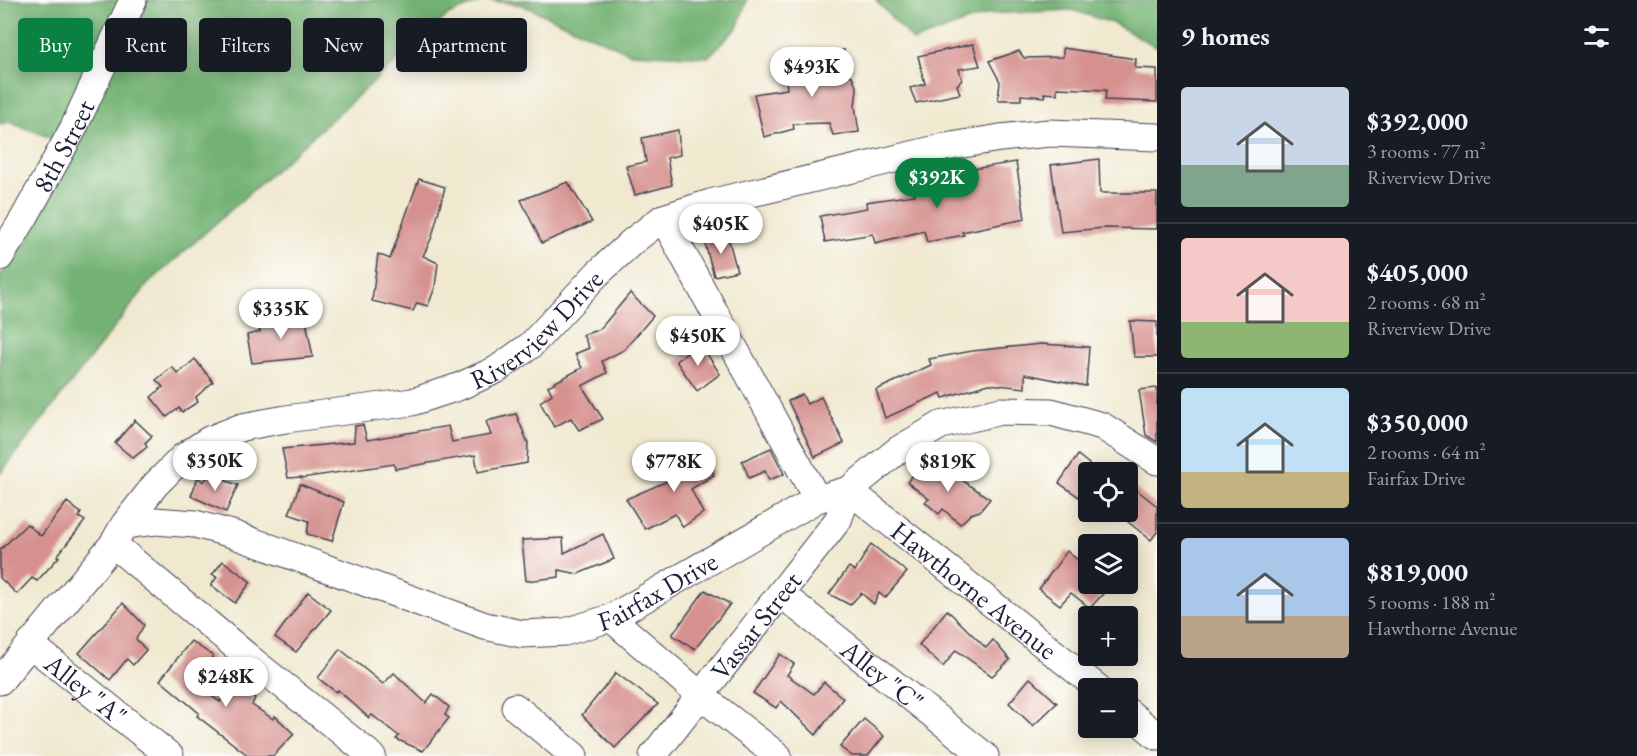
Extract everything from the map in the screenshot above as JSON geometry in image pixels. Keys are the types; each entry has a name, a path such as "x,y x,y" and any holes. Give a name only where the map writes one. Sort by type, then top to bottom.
{"street":[{"name":"8th Street","path":"0,256 24,218 73,129 133,0"},
{"name":"Riverview Drive","path":"0,681 119,534 155,485 183,457 209,440 242,427 412,402 458,387 496,370 531,345 597,274 633,241 663,218 710,203 945,147 1049,133 1157,137"},
{"path":"663,218 817,499"},
{"name":"Fairfax Drive","path":"119,534 155,521 195,524 232,534 485,626 522,634 565,632 611,618 817,499 849,490 898,450 941,425 1001,411 1051,412 1102,426 1157,461"},
{"name":"Vassar Street","path":"653,756 838,520 849,490"},
{"name":"Hawthorne Avenue","path":"849,490 1085,678"},
{"path":"119,534 254,662 372,756"},
{"name":"Alley \"C\"","path":"782,594 985,756"},
{"path":"611,618 701,696 778,756"},
{"name":"Alley \"A\"","path":"30,644 170,756"},
{"path":"515,707 574,756"},
{"path":"1138,720 1157,735"}],"green space":[{"path":"0,0 485,0 445,18 396,18 396,62 148,284 0,474 0,277 55,180 51,138 10,122 0,124"},
{"path":"485,0 747,0 737,28 708,57 630,53 522,5"},
{"path":"876,0 1157,0 1157,47 1115,24 1072,10 988,14 913,41"}],"building":[{"path":"973,44 980,66 959,69 962,80 957,85 960,94 916,103 910,88 925,84 918,56"},
{"path":"1063,48 1136,59 1135,68 1157,69 1157,102 1105,100 1106,90 1057,88 1057,94 1044,93 1045,97 1021,95 1021,100 998,100 1000,82 989,61 1019,51 1024,58 1063,57"},
{"path":"844,50 848,75 852,76 857,89 855,106 859,132 833,135 829,123 793,124 794,129 764,137 754,94 787,89 785,72 800,69 799,60"},
{"path":"678,130 680,155 667,158 672,185 635,195 626,166 646,162 642,138"},
{"path":"1099,159 1100,193 1157,193 1157,229 1104,228 1061,232 1051,165"},
{"path":"1016,162 1025,219 927,242 924,231 875,243 873,234 825,242 820,216 867,208 866,202 915,195 913,188 967,175 966,170"},
{"path":"419,179 445,187 432,237 423,256 438,263 435,287 428,306 417,303 413,311 372,301 378,254 390,259"},
{"path":"568,182 592,222 542,243 521,200"},
{"path":"727,233 737,271 714,276 704,240"},
{"path":"630,293 653,316 624,350 602,361 607,373 582,386 603,419 579,430 571,418 554,427 540,402 552,394 548,386 582,368 575,354 589,348 583,335 600,329"},
{"path":"305,316 313,357 252,363 247,335 260,332 258,321"},
{"path":"1130,321 1157,322 1157,357 1134,357"},
{"path":"700,343 720,374 697,391 676,361"},
{"path":"1041,344 1089,347 1086,386 1025,374 1025,388 989,384 943,398 941,393 885,418 876,390 931,365 929,359 972,351"},
{"path":"195,359 213,382 196,397 198,402 182,412 179,408 167,417 151,397 163,387 156,380 172,367 178,374"},
{"path":"1157,388 1157,442 1146,435 1139,390"},
{"path":"802,394 807,404 821,397 844,443 815,457 788,401"},
{"path":"516,414 528,443 527,463 478,472 475,455 395,469 394,464 302,478 288,478 282,449 354,442 355,426 363,425 367,440 448,426 452,442 491,435 486,421"},
{"path":"135,420 152,436 145,443 147,447 133,458 115,443"},
{"path":"771,448 784,474 769,480 765,471 749,478 742,461"},
{"path":"702,451 714,475 691,489 703,513 683,527 675,514 645,529 626,499 670,480 662,465"},
{"path":"1078,455 1087,462 1078,462 1078,496 1059,483"},
{"path":"925,462 939,472 942,467 990,499 980,511 971,514 960,524 943,509 939,514 925,502 929,499 907,482"},
{"path":"210,475 238,485 226,512 191,496 198,477 203,482"},
{"path":"300,484 344,502 332,541 307,534 309,521 289,514"},
{"path":"1138,491 1157,506 1157,532 1151,540 1128,522 1138,522"},
{"path":"67,502 81,513 79,517 85,521 57,556 59,557 37,581 32,578 17,594 0,578 0,550 27,524 41,536"},
{"path":"603,534 614,559 578,574 559,570 559,577 526,581 522,540 563,538 564,553"},
{"path":"871,544 907,572 885,598 879,593 874,604 861,593 850,605 829,594 849,567 855,571"},
{"path":"1067,551 1078,560 1078,594 1103,594 1092,606 1087,606 1071,593 1060,605 1039,589"},
{"path":"223,561 251,582 235,603 211,585 217,577 212,575"},
{"path":"705,590 730,604 695,649 672,635"},
{"path":"308,592 331,610 296,652 275,637"},
{"path":"123,603 144,625 136,639 146,650 133,665 127,659 110,680 79,653"},
{"path":"947,610 986,648 993,640 1010,660 992,676 956,650 943,667 919,645"},
{"path":"191,641 213,656 194,684 220,702 229,688 236,692 239,686 255,698 252,705 273,719 275,716 294,734 273,756 249,756 197,716 199,713 160,680"},
{"path":"340,649 383,684 394,673 426,703 433,694 449,707 445,715 449,718 423,751 396,739 399,736 372,715 369,718 338,690 336,692 318,678"},
{"path":"780,654 794,664 787,675 814,694 824,682 843,698 816,735 781,701 776,708 753,693"},
{"path":"616,673 658,704 615,748 582,715"},
{"path":"1030,678 1057,703 1033,726 1009,703"},
{"path":"864,719 884,736 868,756 852,756 840,747"}]}
